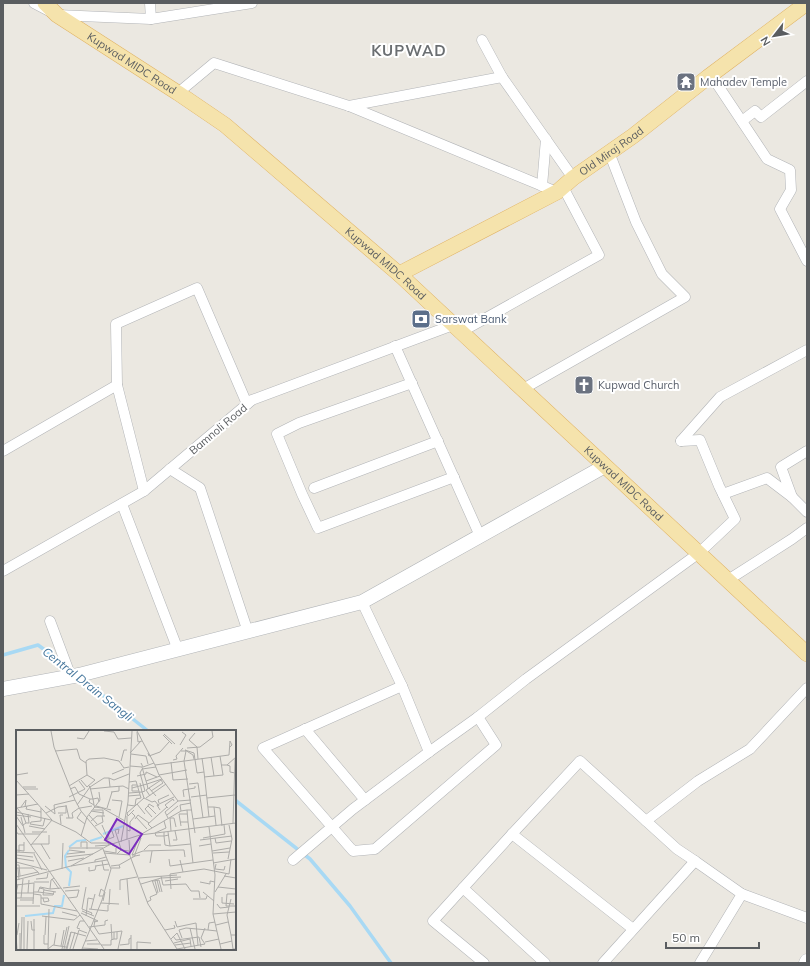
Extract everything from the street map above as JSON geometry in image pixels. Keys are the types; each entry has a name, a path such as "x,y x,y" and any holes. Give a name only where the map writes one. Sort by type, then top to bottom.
{"main road":[{"name":"Kupwad MIDC Road","path":"45,3 57,15 178,93 225,126 399,274 807,654"},
{"name":"Old Miraj Road","path":"399,274 564,186 633,136 807,3"},
{"path":"3,689 71,677 362,602 605,466"}],"street":[{"path":"34,3 57,15 152,19 252,3"},
{"path":"150,3 152,19"},
{"path":"178,93 214,63 349,106 542,186 564,186 546,139 502,77 482,40"},
{"path":"711,75 767,159 790,170 791,190 780,209 807,261"},
{"path":"349,106 502,77"},
{"path":"742,121 755,111 761,116 807,81"},
{"path":"542,186 546,139"},
{"path":"523,390 685,297 662,274 636,222 610,152"},
{"name":"Bamnoli Road","path":"3,571 144,492 252,400 395,346 457,328 599,255 564,186"},
{"path":"144,492 118,385 116,324 197,288 247,404"},
{"path":"395,346 480,536"},
{"path":"293,860 364,800 478,717 526,679 699,553 735,519 700,440 681,441 720,397 807,350"},
{"path":"412,383 299,423 277,434 302,494 318,528 454,477"},
{"path":"3,450 118,385"},
{"path":"314,488 438,441"},
{"path":"792,497 781,467 807,451"},
{"path":"170,469 200,488 248,632"},
{"path":"723,494 767,478 792,497 807,512"},
{"path":"122,504 178,650"},
{"path":"728,580 807,528"},
{"path":"362,602 402,686 429,752"},
{"path":"50,621 71,677"},
{"path":"402,686 263,748 353,851 375,849 496,745 478,717"},
{"path":"646,821 698,780 750,749 807,688"},
{"path":"305,729 364,800"},
{"path":"484,963 433,922 580,761 677,849 695,862 742,894 807,918"},
{"path":"512,834 633,929"},
{"path":"602,963 695,862"},
{"path":"463,888 545,963"},
{"path":"700,963 742,894"}],"waterway":[{"name":"Central Drain Sangli","path":"3,655 38,645 64,664"},
{"name":"Central Drain Sangli","path":"81,678 147,730"},
{"name":"Central Drain Sangli","path":"236,801 310,859 350,906 391,963"}],"place":[{"name":"Mahadev Temple","path":"686,82"},
{"name":"Sarswat Bank","path":"421,319"},
{"name":"Kupwad Church","path":"584,385"}],"district":[{"name":"KUPWAD","path":"409,50"}]}
